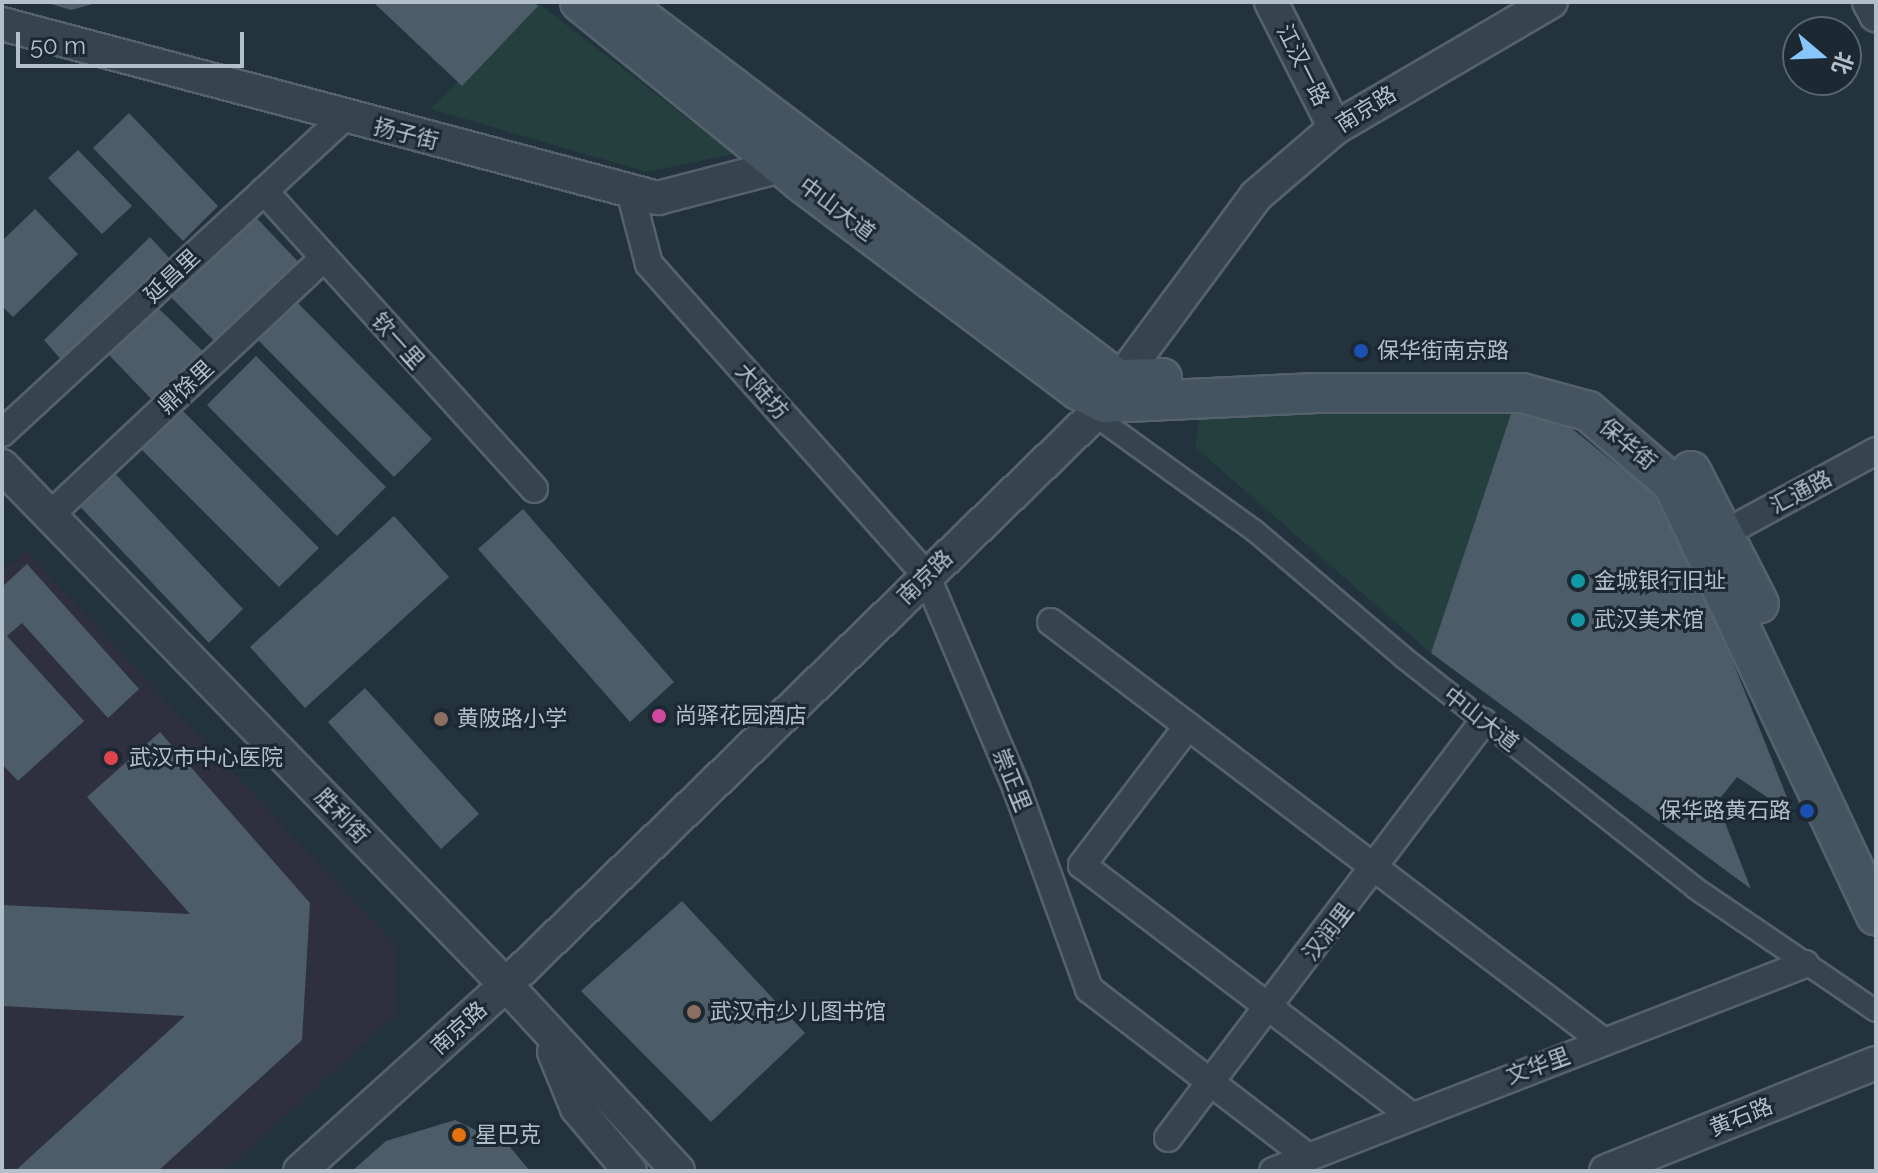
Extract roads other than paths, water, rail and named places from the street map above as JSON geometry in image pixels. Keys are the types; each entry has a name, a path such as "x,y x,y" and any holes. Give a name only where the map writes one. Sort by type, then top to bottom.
{"main road":[{"name":"中山大道","path":"580,2 787,151 1105,399"},
{"name":"中山大道","path":"620,2 787,151"},
{"name":"保华街","path":"1105,399 1527,372 1598,392 1654,430 1683,459 1727,532 1876,854"},
{"name":"保华街","path":"1105,399 1316,393 1522,393 1588,411 1673,484 1876,916"}],"street":[{"name":"江汉一路","path":"1271,2 1335,128"},
{"name":"南京路","path":"300,1171 506,985 1105,399 1256,196 1335,128 1551,2"},
{"path":"1869,2 1876,15"},
{"name":"扬子街","path":"2,24 343,118 658,198 787,151"},
{"name":"延昌里","path":"2,433 343,118"},
{"name":"钦一里","path":"264,191 534,489"},
{"name":"大陆坊","path":"630,191 649,264 926,575"},
{"name":"鼎馀里","path":"50,515 323,259"},
{"name":"中山大道","path":"1105,399 1403,657 1695,888 1876,1011"},
{"name":"汇通路","path":"1727,532 1876,451"},
{"name":"胜利街","path":"2,466 506,985 547,1034 678,1171"},
{"name":"崇正里","path":"926,575 1016,787 1089,989 1212,1081"},
{"path":"1051,622 1604,1042"},
{"name":"汉润里","path":"1168,1138 1376,869 1483,722"},
{"path":"1188,726 1082,865 1409,1114"},
{"name":"文华里","path":"1273,1171 1409,1114 1805,964"},
{"path":"547,1034 577,1108 630,1171"},
{"name":"黄石路","path":"1606,1171 1876,1063"},
{"path":"1212,1081 1305,1155"}],"place":[{"name":"保华街南京路","path":"1361,351"},
{"name":"金城银行旧址","path":"1578,581"},
{"name":"武汉美术馆","path":"1578,620"},
{"name":"尚驿花园酒店","path":"659,716"},
{"name":"黄陂路小学","path":"441,719"},
{"name":"武汉市中心医院","path":"111,758"},
{"name":"保华路黄石路","path":"1807,811"},
{"name":"武汉市少儿图书馆","path":"694,1012"},
{"name":"星巴克","path":"459,1135"}]}
